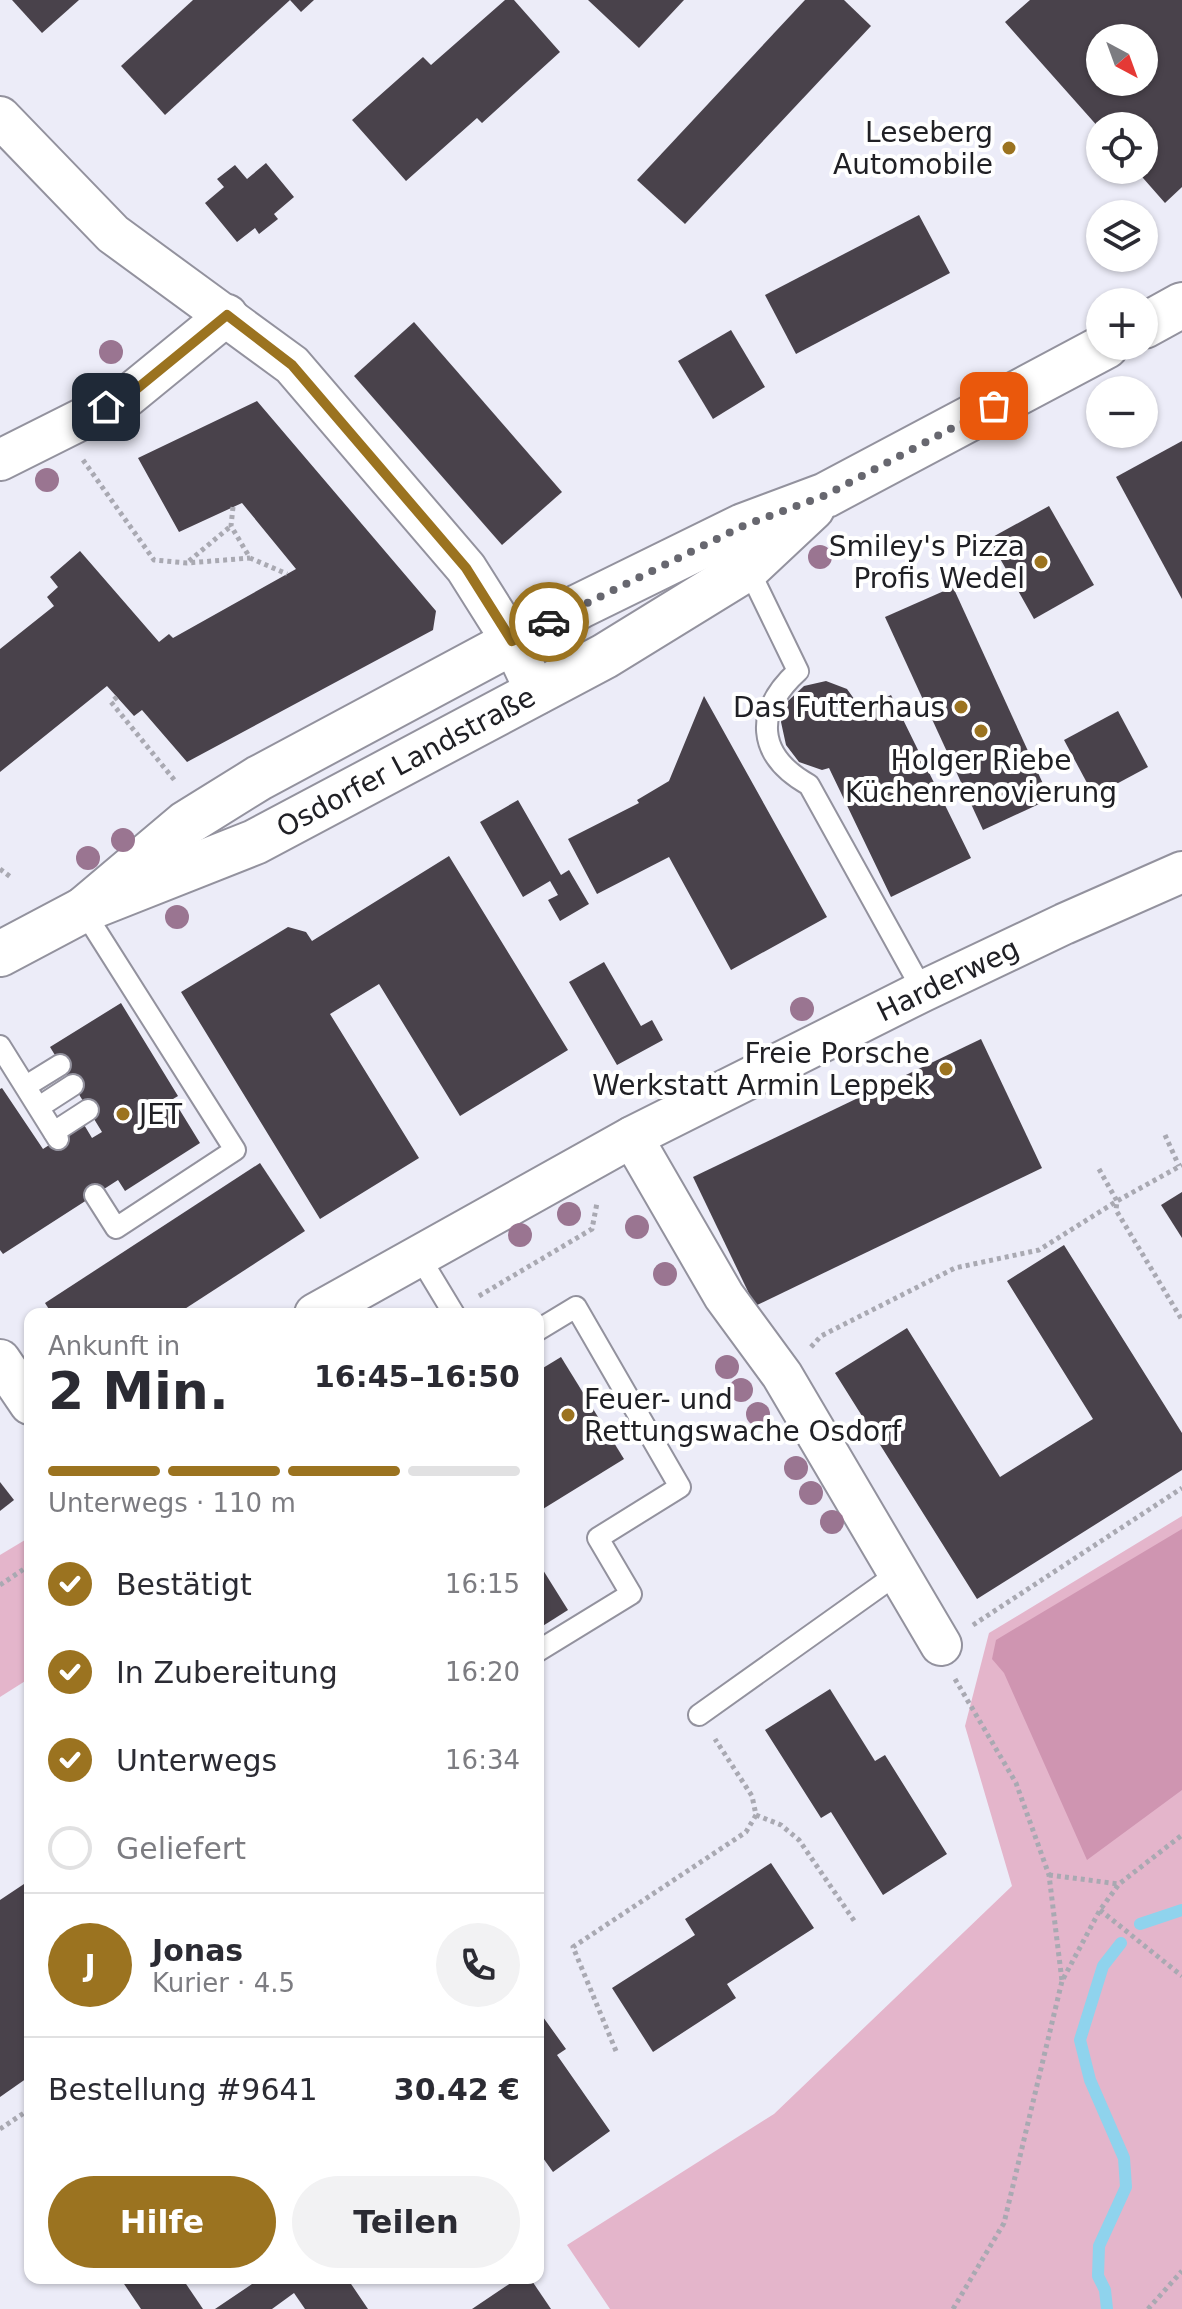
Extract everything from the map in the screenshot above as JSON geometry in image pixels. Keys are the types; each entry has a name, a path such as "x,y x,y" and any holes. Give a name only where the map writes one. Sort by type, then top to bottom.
{"main road":[{"path":"1158,318 1182,305"},
{"name":"Osdorfer Landstraße","path":"83,910 185,824 259,778 512,641 743,526 826,495 1086,357"},
{"name":"Osdorfer Landstraße","path":"0,954 83,910 255,842 537,694 748,568 826,495"}],"street":[{"path":"0,117 113,234 292,365 466,568 512,641 537,694"},
{"path":"0,460 128,396 227,315"},
{"name":"Harderweg","path":"326,1308 620,1144 923,991 1182,872"},
{"path":"620,1144 782,1375 941,1645"},
{"path":"0,1360 24,1395"}],"lane":[{"path":"748,568 798,671 780,687 769,708 767,732 774,754 788,773 809,785 923,991"},
{"path":"83,910 167,1061 235,1150 116,1228 95,1195"},
{"path":"0,1046 56,1135 88,1110"},
{"path":"26,1086 60,1065"},
{"path":"39,1107 73,1085"},
{"path":"419,1256 450,1308"},
{"path":"544,1326 576,1307 680,1487 598,1538 631,1594 544,1647"},
{"path":"699,1715 897,1574"}],"path":[{"path":"62,430 154,560 187,563 250,558 287,574"},
{"path":"233,507 231,526 250,558"},
{"path":"187,563 231,526"},
{"path":"117,697 111,702 180,787"},
{"path":"0,869 12,878"},
{"path":"782,1375 821,1336 955,1268 1039,1250 1117,1201 1181,1166 1165,1135"},
{"path":"461,1308 592,1229 620,1144"},
{"path":"1099,1169 1117,1201 1116,1210 1182,1320"},
{"path":"1062,1981 1049,1875 1016,1783 954,1677 941,1645 1182,1488"},
{"path":"0,1585 24,1569"},
{"path":"616,2051 573,1947 746,1832 756,1815 752,1796 699,1715"},
{"path":"756,1815 781,1825 799,1840 855,1922"},
{"path":"953,2309 1004,2223 1062,1981 1100,1910 1119,1884 1182,1835"},
{"path":"1049,1875 1119,1884"},
{"path":"1100,1910 1182,1976"},
{"path":"0,2129 24,2113"},
{"path":"1148,2309 1182,2271"}],"shaded area":[{"path":"1182,1516 1182,2309 610,2309 567,2245 774,2114 1012,1886 965,1726 989,1633"},
{"path":"1182,1529 1182,1790 1087,1860 1004,1673 992,1659 996,1640"},
{"path":"24,1541 24,1682 0,1697 0,1555"}],"building":[{"path":"12,0 79,0 42,33"},
{"path":"193,0 290,0 165,115 121,66"},
{"path":"290,0 314,0 301,12"},
{"path":"505,0 514,0 560,52 482,123 477,118 406,181 352,120 423,57 431,65"},
{"path":"588,0 684,0 639,48"},
{"path":"805,0 844,0 871,26 685,224 637,180"},
{"path":"1030,0 1182,0 1182,187 1165,203 1148,184 1158,184 1158,112 1086,113 1005,22"},
{"path":"266,163 294,197 274,214 278,219 259,234 255,228 237,242 205,203 224,187 217,179 235,165 247,179"},
{"path":"919,215 950,273 796,354 765,295"},
{"path":"414,322 562,492 502,545 354,376"},
{"path":"731,330 765,387 713,419 678,361"},
{"path":"257,401 436,611 433,630 187,762 142,710 134,716 107,686 0,772 0,649 54,606 47,597 58,587 50,577 80,551 159,642 169,634 173,638 296,569 242,503 179,532 138,458"},
{"path":"1182,441 1182,599 1116,477"},
{"name":"Smiley's Pizza Profis Wedel","path":"1049,506 1094,585 1034,619 989,539"},
{"path":"953,587 1050,799 983,830 885,617"},
{"path":"826,681 847,689 862,710 891,695 971,858 891,897 829,768 822,770 799,762 786,745 781,722 787,702 804,686"},
{"path":"704,696 827,917 731,970 669,857 597,894 568,839 639,803 637,800 669,781"},
{"path":"1118,711 1148,767 1094,796 1064,740"},
{"path":"518,800 561,875 569,870 589,904 560,921 548,900 558,895 550,881 523,897 480,822"},
{"path":"449,856 568,1050 460,1116 379,984 330,1014 419,1158 320,1219 181,992 288,927 306,932 312,941"},
{"path":"604,962 641,1026 652,1020 663,1040 617,1065 569,982"},
{"path":"121,1003 178,1096 173,1099 200,1143 125,1191 118,1180 3,1254 0,1250 0,1089 43,1149 83,1123 92,1138 102,1132 50,1047"},
{"path":"981,1039 1042,1168 755,1306 693,1177"},
{"path":"260,1163 305,1231 186,1308 48,1308 45,1303"},
{"path":"1182,1192 1182,1238 1161,1205"},
{"path":"1064,1245 1182,1433 1182,1470 977,1599 835,1373 907,1328 1000,1477 1093,1419 1007,1281"},
{"name":"Feuer- und Rettungswache Osdorf","path":"561,1357 624,1459 544,1508 544,1367"},
{"path":"0,1482 14,1500 0,1511"},
{"path":"544,1572 568,1610 544,1625"},
{"path":"830,1689 875,1761 885,1755 947,1854 883,1895 831,1812 821,1818 765,1730"},
{"path":"771,1863 814,1928 727,1984 736,1998 653,2052 612,1988 695,1935 685,1919"},
{"path":"24,1884 24,2080 0,2097 0,1900"},
{"path":"544,2018 566,2049 557,2055 610,2131 553,2172 544,2159"},
{"path":"124,2284 186,2284 203,2309 141,2309"},
{"path":"252,2284 351,2284 368,2309 305,2309 294,2293 272,2309 215,2309"},
{"path":"509,2284 534,2284 551,2309 472,2309"}],"waterway":[{"path":"1140,1924 1182,1910"},
{"path":"1107,2309 1105,2290 1098,2276 1099,2246 1126,2187 1124,2158 1090,2080 1080,2040 1103,1966 1121,1943"}],"way so far":[{"path":"549,622 743,526 826,495 994,406"}],"place":[{"name":"Leseberg Automobile","path":"1009,148"},
{"name":"Smiley's Pizza Profis Wedel","path":"1041,562"},
{"name":"Das Futterhaus","path":"961,707"},
{"name":"Holger Riebe Küchenrenovierung","path":"981,731"},
{"name":"Freie Porsche Werkstatt Armin Leppek","path":"946,1069"},
{"name":"JET","path":"123,1114"},
{"name":"Feuer- und Rettungswache Osdorf","path":"568,1415"}],"route":[{"path":"106,407 128,396 227,315 292,365 466,568 512,641 549,622"}]}
